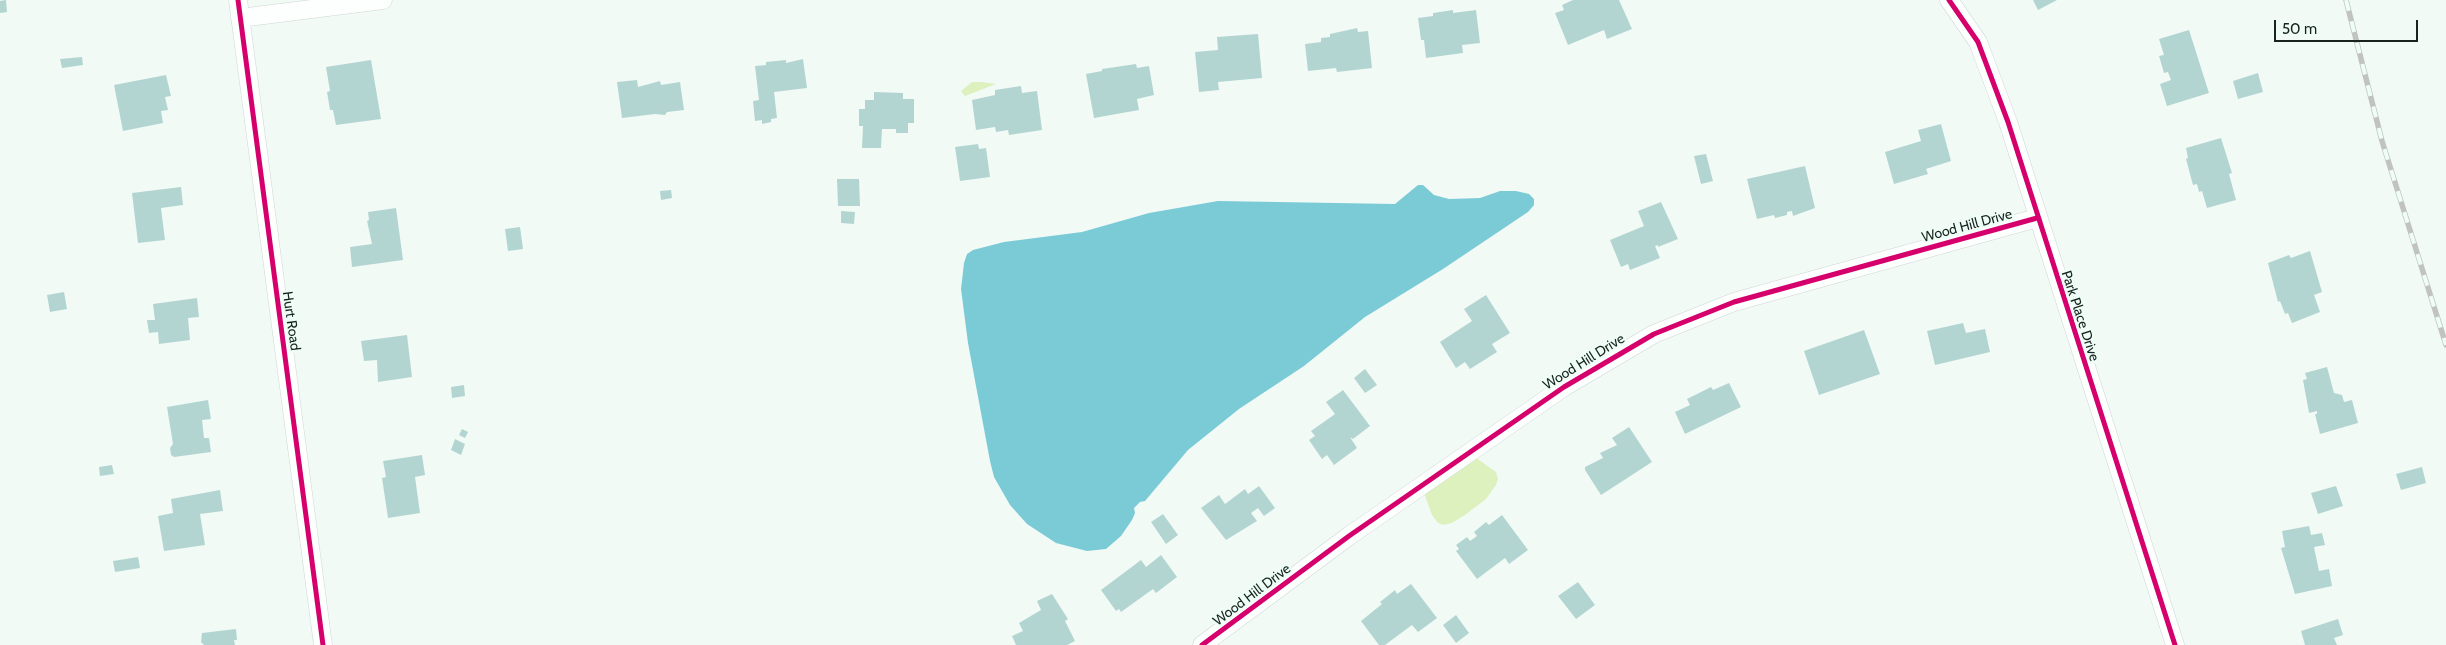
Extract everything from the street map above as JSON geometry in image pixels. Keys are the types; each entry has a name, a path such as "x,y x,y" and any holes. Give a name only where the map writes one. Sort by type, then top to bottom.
{"street":[{"name":"Hurt Road","path":"238,0 322,645"},
{"path":"240,18 383,0"},
{"name":"Park Place Drive","path":"1949,0 1978,42 1988,65 2175,645"},
{"name":"Wood Hill Drive","path":"1202,645 1349,536 1564,386 1647,338 1734,302 2037,218"}],"green space":[{"path":"972,82 996,84 965,96 961,91"},
{"path":"1475,457 1496,472 1498,479 1496,485 1486,499 1465,515 1452,523 1444,525 1438,523 1432,515 1424,493"}],"water":[{"path":"1418,185 1423,185 1434,195 1449,199 1480,198 1500,191 1516,191 1529,194 1534,199 1534,205 1528,212 1443,269 1365,317 1304,366 1239,409 1188,450 1145,501 1140,502 1134,508 1135,513 1132,520 1121,536 1106,549 1087,551 1056,543 1027,524 1010,505 994,477 968,343 961,289 967,254 973,250 1004,242 1082,232 1149,213 1218,201 1395,204"}],"building":[{"path":"6,0 7,12 0,13 0,1"},
{"path":"1573,0 1619,0 1632,29 1607,39 1604,30 1568,45 1555,13 1564,10 1562,5"},
{"path":"2033,0 2057,0 2038,10"},
{"path":"1453,10 1453,13 1476,10 1480,43 1462,45 1463,53 1426,58 1424,40 1421,40 1418,18 1433,16 1433,13"},
{"path":"1357,28 1358,32 1368,31 1372,68 1337,72 1336,68 1308,71 1305,44 1321,42 1321,38 1330,37 1330,34"},
{"path":"2189,30 2209,93 2167,106 2160,84 2171,80 2168,72 2164,73 2159,56 2164,55 2159,39"},
{"path":"1258,34 1262,78 1218,82 1219,90 1199,92 1195,52 1218,50 1217,37"},
{"path":"82,57 83,65 62,68 60,59"},
{"path":"803,59 807,88 774,92 777,118 762,124 762,120 755,121 753,101 759,100 755,66 766,65 766,62 786,60 786,63"},
{"path":"371,60 381,119 336,125 333,110 330,110 327,92 330,91 326,67"},
{"path":"1136,64 1137,68 1149,66 1154,95 1137,99 1139,110 1094,118 1086,74 1102,71 1102,69"},
{"path":"2258,73 2263,92 2238,99 2233,81"},
{"path":"166,75 171,96 165,97 168,110 161,111 163,123 123,131 114,85"},
{"path":"637,80 638,87 660,81 661,85 680,82 684,110 667,112 665,115 655,114 622,118 617,82"},
{"path":"1021,86 1022,93 1037,91 1042,130 1009,135 1008,130 996,132 995,127 976,130 972,100 995,95 995,90"},
{"path":"874,92 903,93 903,99 914,99 914,123 908,123 908,133 896,133 896,129 882,129 881,148 862,148 863,126 859,126 859,109 865,109 865,100 874,100"},
{"path":"1941,124 1951,161 1926,169 1928,174 1894,184 1885,152 1921,141 1918,130"},
{"path":"2221,138 2232,173 2229,174 2236,200 2207,208 2202,191 2199,192 2197,184 2193,185 2186,159 2188,158 2186,148"},
{"path":"978,144 979,149 986,148 990,177 960,181 955,147"},
{"path":"1706,154 1713,181 1701,184 1694,156"},
{"path":"1805,166 1815,208 1793,216 1792,211 1787,212 1787,215 1775,218 1774,215 1757,219 1747,179"},
{"path":"837,179 859,179 860,206 838,206"},
{"path":"181,187 183,205 161,208 165,240 138,243 132,193"},
{"path":"671,190 672,198 661,200 660,191"},
{"path":"1661,202 1678,239 1658,247 1658,245 1655,246 1660,258 1630,270 1628,264 1621,267 1610,240 1644,226 1638,211"},
{"path":"396,208 403,260 352,267 350,247 372,244 367,221 369,220 368,212"},
{"path":"841,211 855,212 854,224 841,223"},
{"path":"520,227 523,249 508,251 505,229"},
{"path":"2310,251 2322,292 2314,295 2320,312 2292,323 2288,313 2285,314 2280,301 2278,302 2268,263 2289,255 2291,258"},
{"path":"64,292 67,309 50,312 47,295"},
{"path":"1486,295 1510,333 1492,344 1497,352 1470,369 1465,362 1456,368 1440,342 1472,321 1464,309"},
{"path":"197,298 199,317 188,318 190,340 159,344 158,332 149,333 147,320 155,320 153,304"},
{"path":"1963,323 1966,333 1985,329 1990,352 1935,365 1927,331"},
{"path":"1864,330 1880,374 1819,395 1804,351"},
{"path":"407,335 412,377 378,382 377,360 364,361 361,341"},
{"path":"2327,367 2334,393 2342,395 2344,402 2352,400 2358,423 2320,434 2315,414 2317,414 2317,411 2309,413 2303,380 2307,379 2305,373"},
{"path":"1365,369 1377,385 1365,393 1354,378"},
{"path":"1729,383 1741,407 1685,434 1675,412 1690,405 1687,399 1711,387 1713,390"},
{"path":"464,385 465,396 452,398 451,387"},
{"path":"1343,390 1370,426 1353,439 1350,437 1357,448 1334,465 1327,455 1322,459 1309,440 1315,436 1311,431 1335,414 1326,402"},
{"path":"208,400 211,419 202,420 204,438 209,438 211,452 174,457 171,455 170,448 173,444 167,407"},
{"path":"1629,427 1652,462 1601,495 1585,467 1603,458 1600,453 1617,445 1612,438"},
{"path":"462,429 468,432 465,438 459,435"},
{"path":"455,439 465,444 461,455 451,450"},
{"path":"422,455 425,475 415,477 420,513 388,518 382,478 386,477 383,461"},
{"path":"112,465 114,474 100,476 99,467"},
{"path":"2422,467 2426,483 2401,490 2396,474"},
{"path":"1259,486 1275,508 1264,516 1258,508 1251,513 1257,521 1226,540 1201,508 1219,495 1225,504 1245,489 1248,494"},
{"path":"2336,486 2343,506 2318,514 2311,493"},
{"path":"220,490 223,511 200,514 205,545 164,551 158,516 173,513 171,499"},
{"path":"1163,514 1178,535 1166,544 1151,522"},
{"path":"1502,515 1528,550 1509,564 1505,558 1477,579 1456,551 1459,549 1456,545 1467,537 1470,541 1477,536 1474,532 1486,522 1489,525"},
{"path":"2309,526 2311,535 2322,533 2325,545 2314,547 2319,571 2329,569 2332,586 2295,594 2281,548 2285,547 2282,531"},
{"path":"1161,555 1177,577 1156,593 1153,589 1121,612 1119,609 1116,611 1101,590 1141,560 1146,567"},
{"path":"138,557 140,568 115,572 113,561"},
{"path":"1578,582 1595,605 1576,619 1558,596"},
{"path":"1411,584 1437,618 1418,632 1412,625 1385,645 1379,645 1361,621 1382,604 1380,602 1395,590 1397,594"},
{"path":"1052,594 1068,619 1065,621 1075,641 1067,645 1016,645 1012,636 1023,631 1019,623 1041,610 1037,601"},
{"path":"1456,615 1469,633 1456,643 1443,625"},
{"path":"2338,619 2343,635 2334,638 2337,645 2305,645 2301,631"},
{"path":"236,629 237,640 234,640 235,645 204,645 201,642 202,633"}],"railway":[{"path":"2346,0 2382,141 2446,345"}],"cycle path":[{"path":"238,0 323,645"},
{"path":"1949,0 1978,42 2008,122 2175,645"},
{"path":"1202,645 1349,536 1564,387 1654,334 1734,302 2037,218"}]}
